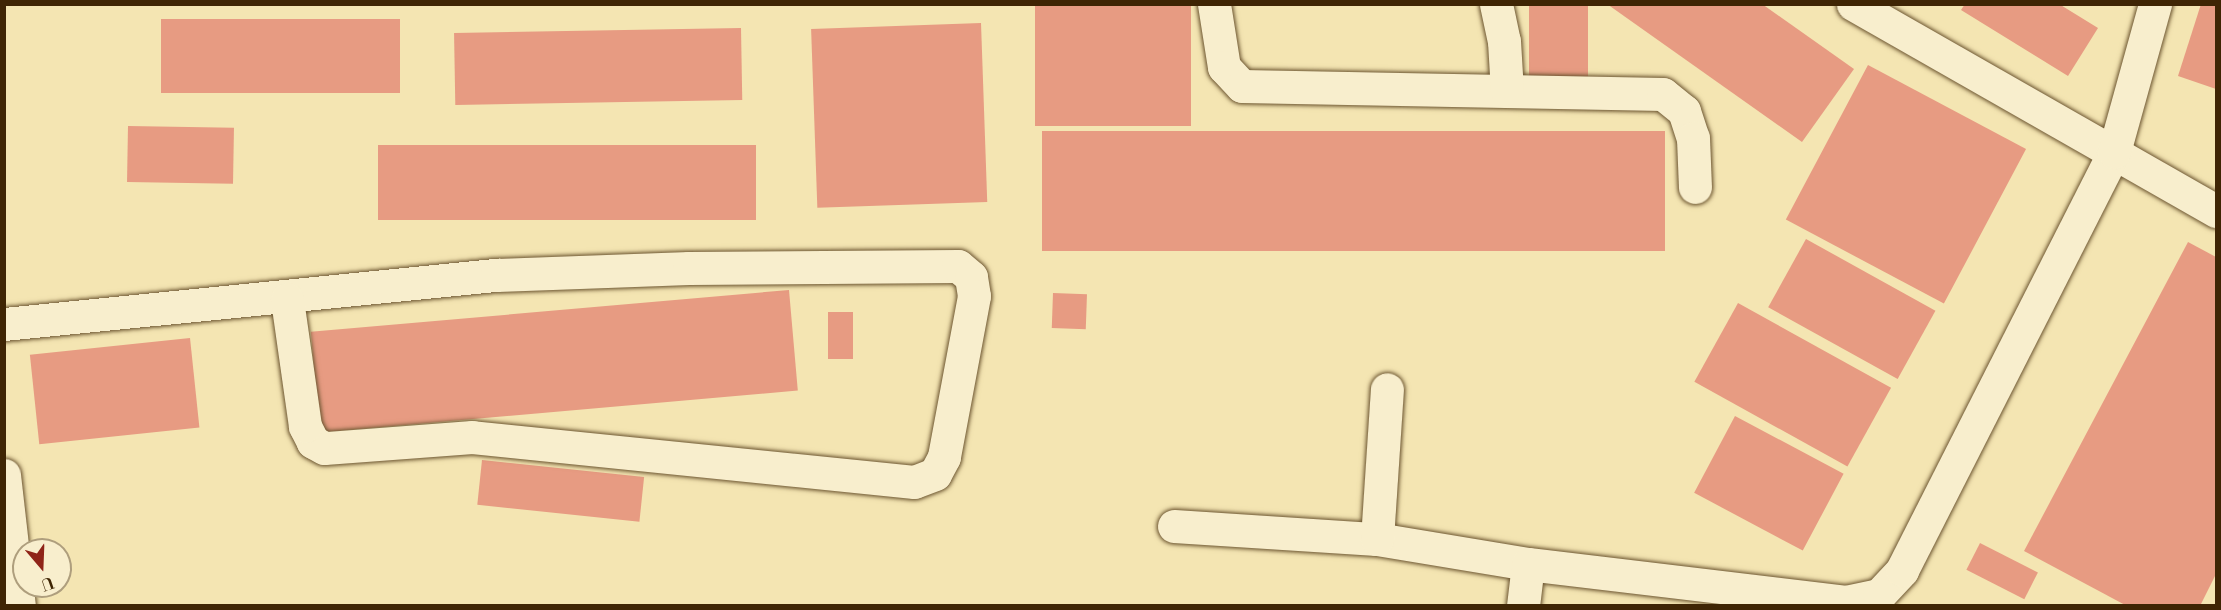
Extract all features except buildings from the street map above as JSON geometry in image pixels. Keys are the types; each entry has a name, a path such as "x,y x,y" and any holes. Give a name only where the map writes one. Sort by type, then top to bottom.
{"street":[{"path":"1215,4 1224,67 1242,86 1663,94 1684,111 1694,138 1695,187"},
{"path":"1496,4 1504,41 1507,91"},
{"path":"1853,4 2217,211"},
{"path":"1174,526 1377,539 1528,564 1846,602 1879,595 1902,570 2114,152 2155,4"},
{"path":"4,324 287,299 497,275 958,266 970,277 975,296 944,457 935,474 914,482 472,437 324,448 313,442 305,426 287,299"},
{"path":"1377,539 1387,389"},
{"path":"4,475 19,606"},
{"path":"1523,606 1528,564"}]}
